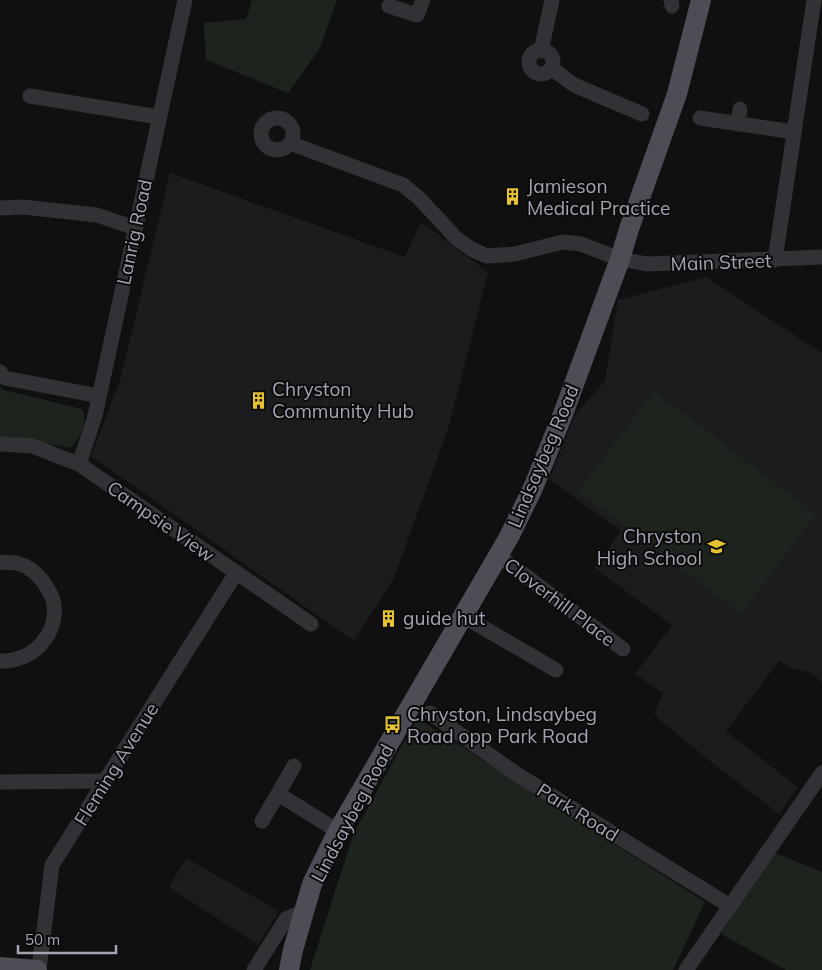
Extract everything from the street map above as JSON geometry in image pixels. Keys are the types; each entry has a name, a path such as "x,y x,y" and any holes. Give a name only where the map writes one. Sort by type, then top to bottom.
{"main road":[{"name":"Lindsaybeg Road","path":"289,970 312,884 338,831 498,555 533,488 563,414 678,94 701,0"},
{"path":"0,967 38,970"}],"street":[{"path":"389,6 417,15 423,0"},
{"path":"552,0 542,51 535,53 530,58 529,62 532,70 537,74 544,74 551,68 574,85 642,114"},
{"path":"775,260 814,0"},
{"name":"Lanrig Road","path":"80,464 95,416 159,117 179,2"},
{"path":"30,96 159,117"},
{"path":"738,124 740,109"},
{"path":"700,118 794,132"},
{"name":"Main Street","path":"290,143 403,185 419,198 457,239 473,250 488,256 515,254 563,242 581,244 620,259 647,264 822,257"},
{"path":"0,208 23,207 97,216 135,228"},
{"path":"0,372 5,378 99,396"},
{"name":"Campsie View","path":"0,444 32,446 80,464 311,624"},
{"name":"Cloverhill Place","path":"498,555 623,648"},
{"path":"0,562 15,563 31,570 40,577 53,599 54,616 49,634 38,648 20,659 0,661"},
{"name":"Fleming Avenue","path":"38,970 52,865 236,573"},
{"path":"463,616 556,670"},
{"name":"Park Road","path":"430,713 515,773 730,906"},
{"path":"262,822 294,766"},
{"path":"686,970 822,773"},
{"path":"0,782 105,781"},
{"path":"278,794 338,831"},
{"path":"258,969 286,918 305,911"}],"shaded area":[{"path":"252,0 337,0 320,48 288,93 206,60 204,23 246,19"},
{"path":"170,173 405,257 421,222 488,272 449,426 394,578 354,641 91,456 120,381"},
{"name":"Chryston High School","path":"706,277 822,353 822,682 808,672 790,668 779,661 726,731 798,787 779,814 716,766 654,713 663,693 635,674 672,625 594,568 621,531 549,479 575,415 605,381 618,300"},
{"path":"0,385 4,390 82,409 84,425 71,448 28,441 0,440"},
{"path":"654,391 816,514 741,614 578,491"},
{"path":"417,718 705,902 673,970 310,970 353,835"},
{"path":"773,852 822,872 822,970 786,970 721,934"},
{"path":"186,858 279,911 258,945 169,887"}],"place":[{"name":"Jamieson Medical Practice","path":"513,197"},
{"name":"Chryston Community Hub","path":"258,400"},
{"name":"Chryston High School","path":"716,547"},
{"name":"guide hut","path":"389,618"},
{"name":"Chryston, Lindsaybeg Road opp Park Road","path":"393,725"}]}
